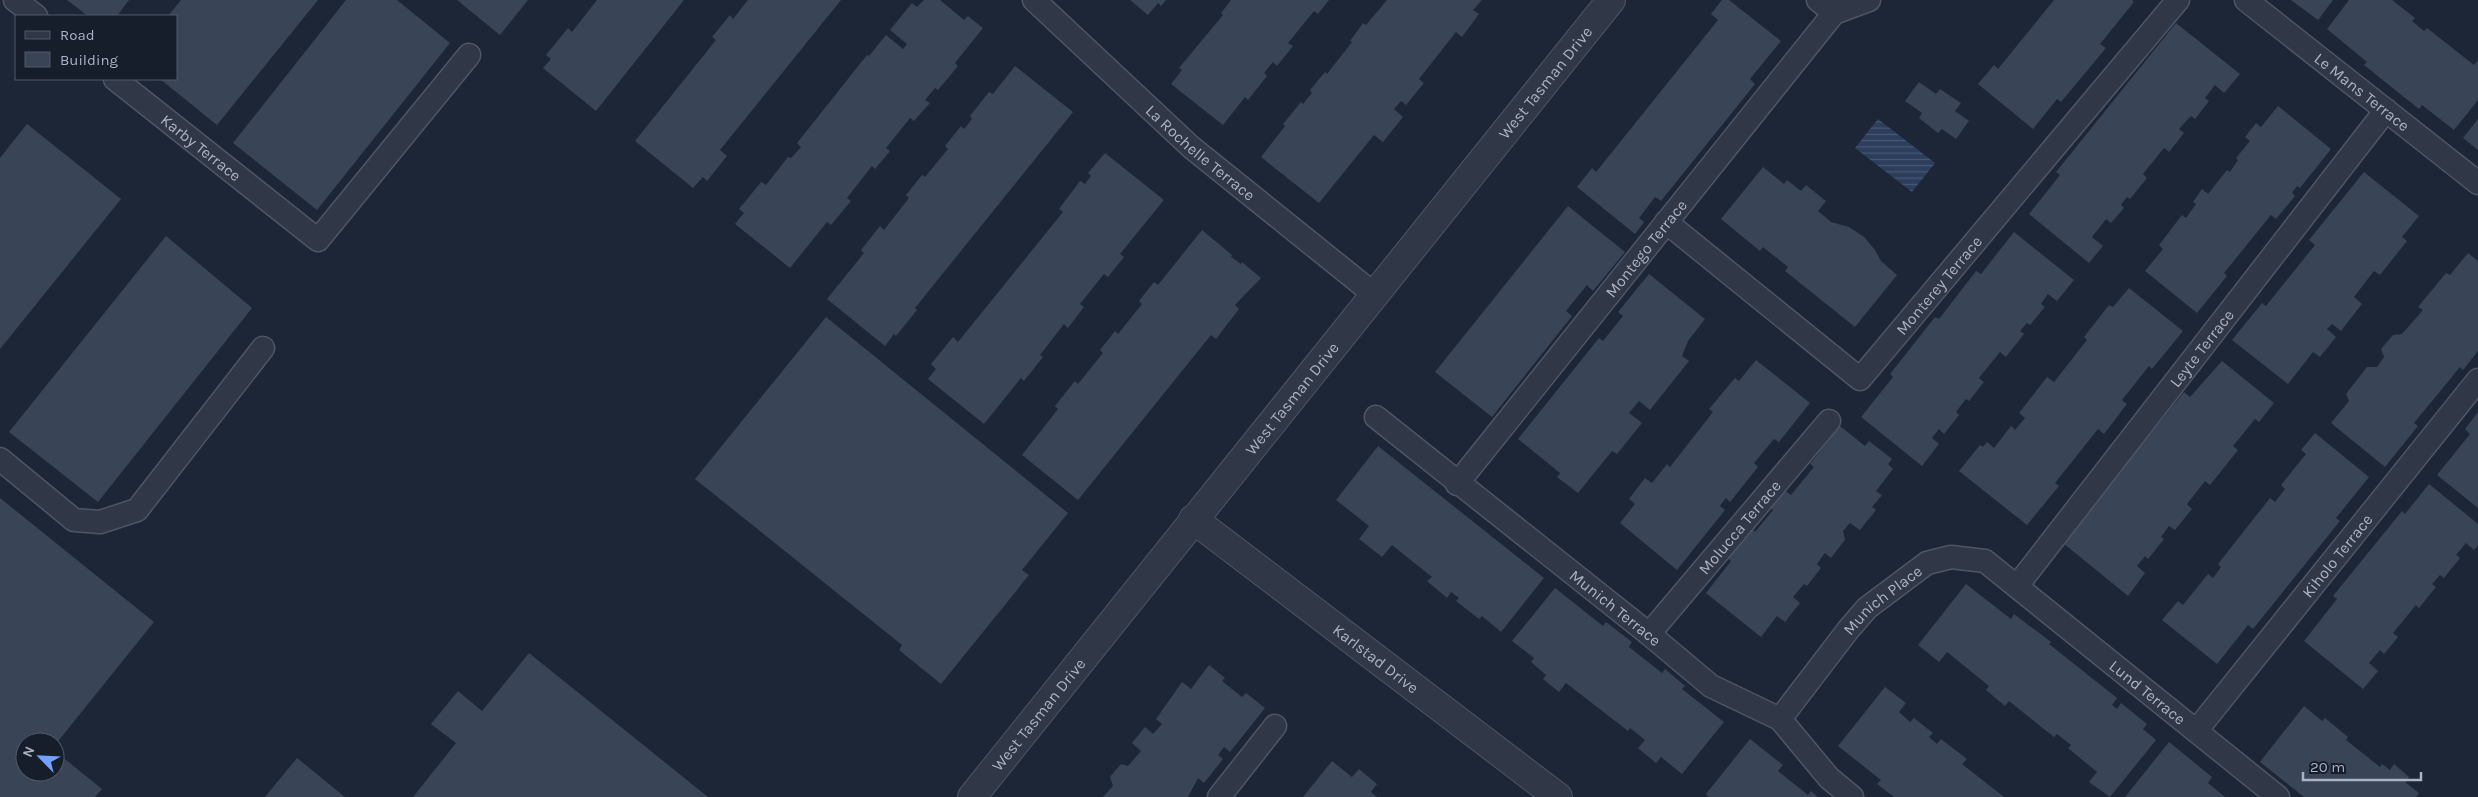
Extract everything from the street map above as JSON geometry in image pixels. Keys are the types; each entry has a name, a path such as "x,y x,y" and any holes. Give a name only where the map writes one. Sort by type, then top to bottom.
{"street":[{"name":"West Tasman Drive","path":"972,797 1612,0"},
{"name":"Karlstad Drive","path":"1194,519 1558,797"}],"lane":[{"path":"15,0 35,15"},
{"name":"La Rochelle Terrace","path":"1034,0 1191,147 1375,295"},
{"name":"Montego Terrace","path":"1457,484 1666,222 1826,6 1869,0"},
{"name":"Monterey Terrace","path":"1666,222 1860,379 2178,0"},
{"name":"Le Mans Terrace","path":"2246,0 2478,182"},
{"name":"Karby Terrace","path":"116,80 318,240 469,55"},
{"name":"Leyte Terrace","path":"2017,586 2386,110"},
{"path":"0,459 74,520 100,522 137,510 263,348"},
{"name":"Kiholo Terrace","path":"2196,731 2478,380"},
{"name":"Munich Terrace","path":"1376,417 1457,484 1649,634 1711,686 1780,719 1829,778 1852,797"},
{"name":"Molucca Terrace","path":"1649,634 1829,421"},
{"name":"Munich Place","path":"1780,719 1867,608 1927,563 1952,557 1985,561 2017,586"},
{"name":"Lund Terrace","path":"2017,586 2278,797"},
{"path":"1224,795 1275,726"}],"water":[{"path":"1878,119 1935,163 1912,192 1855,148"}],"building":[{"path":"67,0 129,0 118,15 87,15"},
{"path":"181,0 318,0 217,125 161,80 178,80 178,15 169,15"},
{"path":"346,0 397,0 450,43 317,210 233,143"},
{"path":"457,0 528,0 500,35"},
{"path":"597,0 684,0 596,111 543,68 551,59 546,55 568,28 572,32"},
{"path":"748,0 841,0 720,150 727,156 707,181 703,177 693,188 635,141 716,40 712,37 730,15 733,19"},
{"path":"924,0 940,0 964,20 968,16 983,28 955,63 958,66 938,90 935,88 925,100 930,103 914,121 910,118 886,148 890,151 875,169 872,166 847,198 851,201 831,225 827,222 790,268 735,224 744,213 739,209 761,182 766,185 788,157 791,158 801,147 797,143 867,55 869,56 886,35 903,49 907,44 890,30 912,3 917,7"},
{"path":"1130,0 1166,0 1161,6 1158,3 1148,15"},
{"path":"1231,0 1329,0 1318,14 1314,11 1288,43 1293,46 1277,66 1273,62 1264,73 1267,76 1248,100 1245,97 1223,125 1171,84 1182,70 1179,68 1223,15 1221,13"},
{"path":"1387,0 1482,0 1473,10 1479,14 1462,37 1456,32 1419,79 1424,83 1406,105 1401,101 1394,109 1403,117 1383,142 1374,135 1319,203 1261,157 1285,126 1283,124 1301,102 1303,104 1312,93 1310,90 1325,72 1327,74 1352,42 1350,41 1363,23 1366,25"},
{"path":"1722,0 1729,0 1781,41 1750,79 1755,84 1661,201 1655,197 1639,218 1644,222 1635,234 1577,187 1592,168 1596,172 1718,20 1711,14"},
{"path":"2054,0 2132,0 2134,2 2100,44 2106,48 2061,102 2057,99 2033,129 1978,84 1994,65 1998,69"},
{"path":"2291,0 2333,0 2318,20"},
{"path":"2349,0 2392,0 2415,18 2412,21 2424,31 2427,28 2474,65 2478,60 2478,100 2454,130 2422,105 2419,109 2364,65 2367,62 2327,29"},
{"path":"2176,23 2240,74 2224,93 2215,85 2205,98 2209,101 2195,119 2191,116 2179,129 2184,133 2169,152 2164,148 2143,174 2147,178 2130,199 2127,197 2121,205 2124,208 2111,223 2106,219 2092,237 2103,246 2089,263 2029,214 2060,175 2056,172"},
{"path":"1015,66 1073,112 915,308 917,310 896,336 894,334 885,346 827,299 864,253 861,250 880,226 884,230 909,198 906,195 922,175 925,177 948,149 945,146 961,126 964,129 972,119 970,116 989,92 993,94"},
{"path":"1919,82 1936,94 1940,89 1961,103 1955,111 1969,121 1956,139 1942,129 1938,133 1919,118 1922,113 1905,101"},
{"path":"2278,106 2331,149 2300,188 2297,186 2292,193 2295,196 2276,219 2271,215 2224,273 2227,276 2197,313 2145,271 2163,249 2159,245 2182,215 2186,218 2196,204 2193,202 2202,189 2208,194 2227,170 2230,172 2238,160 2236,158 2250,141 2245,137 2256,123 2261,127"},
{"path":"2478,119 2478,150 2463,138"},
{"path":"27,124 121,199 0,349 0,158"},
{"path":"1105,153 1164,200 1120,254 1124,257 1108,277 1104,274 1080,304 1084,307 1068,328 1064,324 1040,355 1043,357 1024,381 1021,378 984,424 928,379 936,369 931,364 953,337 958,342 1063,212 1059,209 1080,181 1085,184 1091,176 1088,173"},
{"path":"1763,167 1784,184 1787,180 1801,191 1806,185 1826,201 1818,211 1831,222 1849,227 1864,237 1881,261 1897,275 1855,327 1785,271 1788,267 1763,247 1760,251 1721,219"},
{"path":"2364,172 2419,216 2402,237 2407,241 2380,275 2374,271 2354,297 2362,304 2341,331 2332,324 2327,329 2336,337 2320,357 2313,352 2288,384 2232,340 2262,303 2266,306 2315,245 2309,240"},
{"path":"1568,206 1625,252 1593,291 1587,285 1566,311 1572,316 1492,417 1435,372"},
{"path":"1202,230 1232,255 1231,257 1241,264 1242,262 1261,278 1235,305 1239,309 1216,339 1211,335 1078,500 1022,455 1058,409 1055,406 1075,381 1078,384 1103,353 1100,350 1115,331 1118,334 1142,304 1139,301 1154,282 1158,285"},
{"path":"2014,232 2074,280 2057,301 2048,294 2041,304 2045,307 2030,325 2027,323 2020,331 2024,334 2006,357 2000,352 1979,378 1984,382 1969,401 1966,399 1956,412 1959,415 1944,434 1939,429 1932,438 1939,444 1922,466 1861,417 1893,377 1890,374 1935,317 1939,319 1976,271 1981,274"},
{"path":"166,236 252,308 98,502 9,432"},
{"path":"2468,253 2478,261 2478,351 2463,370 2460,367 2414,423 2418,426 2385,467 2331,423 2349,401 2346,394 2367,367 2377,367 2384,357 2381,349 2393,335 2402,334 2423,310 2418,307 2446,273 2450,275"},
{"path":"1649,274 1705,319 1688,341 1682,356 1689,361 1650,410 1639,401 1629,413 1642,423 1617,454 1612,451 1578,493 1557,477 1560,473 1518,439 1599,338 1603,341 1623,316 1618,312"},
{"path":"2129,288 2183,331 2152,369 2149,366 2122,400 2127,404 2104,434 2098,429 2055,483 2059,486 2027,525 1959,471 1980,445 1983,447 1987,442 1994,448 2011,426 2015,430 2025,418 2019,413 2047,377 2054,382 2087,340 2084,337 2109,305 2113,307"},
{"path":"826,317 1068,513 1022,570 1029,575 941,684 899,650 902,645 695,479"},
{"path":"1756,360 1810,403 1779,442 1774,439 1754,463 1758,467 1730,502 1726,498 1720,506 1725,510 1677,570 1620,523 1635,504 1629,499 1645,478 1652,483 1667,464 1670,467 1713,412 1709,409 1735,378 1739,381"},
{"path":"2222,361 2274,403 2259,422 2255,419 2233,446 2238,450 2210,485 2205,481 2187,504 2192,509 2175,530 2169,526 2161,537 2164,539 2148,559 2145,556 2137,566 2145,573 2128,596 2063,543 2184,392 2190,397"},
{"path":"2478,412 2478,508 2437,475 2470,434 2465,429"},
{"path":"1840,426 1865,446 1869,441 1892,459 1888,464 1893,469 1876,491 1882,495 1872,507 1876,510 1860,530 1850,523 1843,531 1845,540 1831,558 1825,553 1817,564 1821,568 1807,586 1804,584 1793,597 1800,603 1785,622 1777,616 1761,637 1706,593 1731,561 1728,558 1751,528 1755,532 1773,510 1770,507 1784,490 1791,495 1814,467 1810,464"},
{"path":"2315,433 2369,477 2336,518 2340,521 2253,629 2248,625 2217,664 2162,620 2178,601 2183,605 2208,574 2213,578 2221,567 2218,564 2270,498 2275,502 2285,489 2281,485 2306,454 2301,450"},
{"path":"1378,446 1544,578 1501,632 1482,616 1479,619 1456,601 1459,598 1451,592 1447,598 1427,581 1432,577 1392,545 1382,557 1359,539 1369,526 1336,500"},
{"path":"2429,484 2478,524 2478,545 2474,550 2466,543 2456,555 2460,558 2444,578 2440,575 2432,584 2436,587 2419,608 2416,605 2393,633 2398,637 2384,654 2380,650 2369,663 2378,671 2363,689 2304,641 2337,599 2333,596 2402,511 2405,514"},
{"path":"0,498 154,622 65,733 15,732 15,782 65,782 65,759 102,789 95,797 0,797"},
{"path":"1966,584 2011,619 2014,614 2051,642 2049,644 2117,698 2112,705 2117,709 2121,703 2147,724 2143,729 2156,740 2110,797 2089,782 2097,772 2068,748 2071,745 2057,734 2054,737 2009,701 2005,706 1986,690 1989,686 1947,652 1939,662 1918,645"},
{"path":"1555,588 1603,626 1606,622 1632,642 1629,647 1662,673 1665,669 1685,686 1682,689 1724,722 1682,774 1661,757 1656,763 1638,748 1645,740 1630,728 1628,731 1566,683 1559,692 1543,679 1546,675 1531,662 1534,658 1512,641"},
{"path":"529,653 708,797 413,797 456,743 431,724 458,691 482,711"},
{"path":"1209,665 1225,678 1222,681 1242,697 1246,693 1265,708 1230,752 1224,747 1218,755 1223,759 1204,783 1198,778 1188,797 1103,797 1113,786 1110,777 1121,764 1128,766 1141,751 1132,743 1145,727 1153,734 1162,724 1156,719 1182,682 1191,689"},
{"path":"1885,687 1906,703 1899,712 1910,722 1914,718 1933,733 1929,737 1937,744 1941,739 1967,759 1962,764 2004,797 1894,797 1877,784 1881,780 1838,746"},
{"path":"2304,706 2322,721 2325,718 2348,737 2346,740 2380,767 2382,764 2390,770 2394,764 2409,777 2405,782 2419,793 2416,797 2304,797 2260,762"},
{"path":"1750,739 1783,765 1778,771 1808,795 1811,791 1818,797 1709,797 1706,794"},
{"path":"2169,742 2212,777 2208,783 2225,797 2125,797"},
{"path":"297,758 345,797 265,797"},
{"path":"1332,761 1352,777 1359,769 1377,784 1371,792 1377,797 1303,797"}]}
